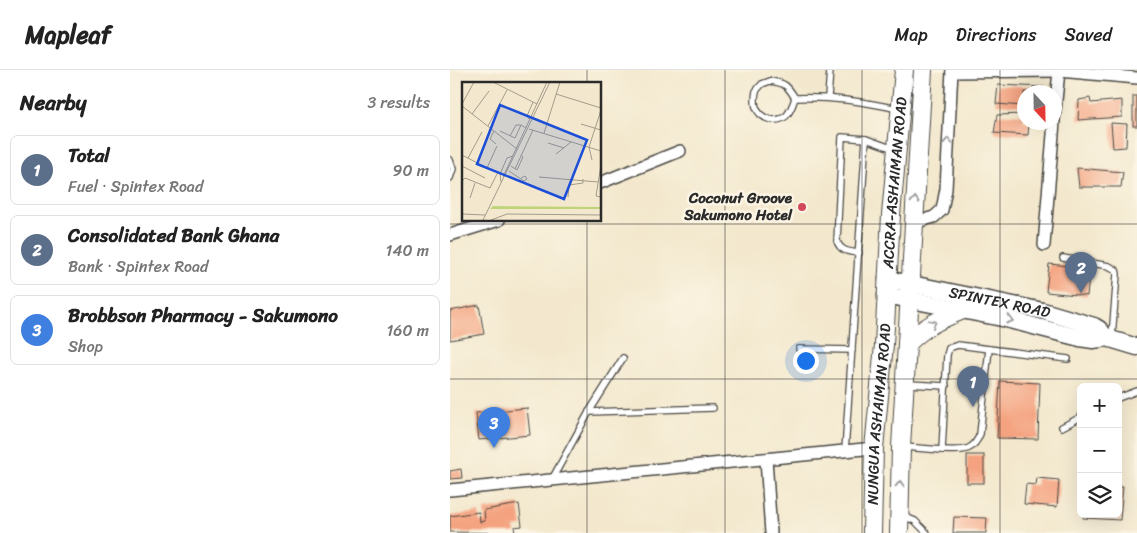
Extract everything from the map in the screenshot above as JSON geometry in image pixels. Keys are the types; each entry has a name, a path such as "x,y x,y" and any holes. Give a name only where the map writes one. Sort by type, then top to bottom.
{"main road":[{"name":"ACCRA-ASHAIMAN ROAD","path":"886,287 904,70"},
{"path":"899,533 901,447 923,70"},
{"name":"SPINTEX ROAD","path":"886,287 1043,310 1094,326 1110,339"},
{"name":"NUNGUA ASHAIMAN ROAD","path":"872,533 874,448 884,345 886,287"},
{"name":"SPINTEX ROAD","path":"910,292 962,310 1020,322 1080,338 1093,340 1110,339 1137,347"},
{"path":"907,344 931,323 962,310"}],"street":[{"path":"913,223 934,217 942,210 946,189 952,71 1059,71 1137,78"},
{"path":"1058,85 1059,71"},
{"path":"1044,246 1053,130"},
{"path":"601,183 680,151"},
{"path":"450,235 496,221"},
{"path":"450,490 874,448"},
{"path":"766,459 770,533"}],"lane":[{"path":"828,97 830,70"},
{"path":"770,81 782,82 788,86 795,98 791,109 786,116 780,119 772,120 763,116 756,108 756,91 762,84 770,81"},
{"path":"795,98 828,97 865,102 900,110"},
{"path":"859,253 845,251 839,247 837,241 842,137 866,139 897,150"},
{"path":"845,451 866,139"},
{"path":"450,160 453,169 450,178"},
{"path":"1063,258 1109,266 1116,270 1110,339"},
{"path":"942,450 949,348 958,345 1068,358"},
{"path":"799,349 852,350"},
{"path":"901,447 963,450 970,449 976,444 980,434 989,349"},
{"path":"550,481 623,358"},
{"path":"905,384 946,386"},
{"path":"1122,397 1137,391"},
{"path":"590,412 713,408"},
{"path":"1062,427 1077,419"},
{"path":"900,514 915,521 927,533"}],"building":[{"path":"998,85 1017,86 1017,106 996,104"},
{"path":"1133,96 1137,96 1137,126 1133,126"},
{"path":"1090,98 1091,103 1122,100 1122,117 1078,120 1079,100"},
{"path":"1017,114 1017,130 1028,130 1028,135 994,133 997,115"},
{"path":"1111,123 1127,124 1126,147 1113,148"},
{"path":"1077,168 1123,172 1121,187 1079,187"},
{"path":"1049,264 1090,268 1087,296 1046,292"},
{"path":"479,305 484,334 450,340 450,311"},
{"path":"1000,381 1040,383 1038,439 997,438"},
{"path":"527,408 530,435 479,440 476,413"},
{"path":"967,455 984,455 984,483 967,483"},
{"path":"461,469 462,478 450,479 450,471"},
{"path":"1037,478 1059,480 1057,507 1024,504 1026,484 1036,485"},
{"path":"519,504 522,526 514,527 515,533 450,532 450,516 479,512 480,522 485,521 484,510"},
{"path":"954,517 987,518 986,533 953,533"},
{"path":"1083,518 1120,518 1120,520"}],"place":[{"name":"Coconut Groove Sakumono Hotel","path":"802,207"},
{"name":"Consolidated Bank Ghana","path":"1081,293"},
{"name":"Total","path":"973,407"},
{"name":"Brobbson Pharmacy - Sakumono","path":"494,448"}]}
